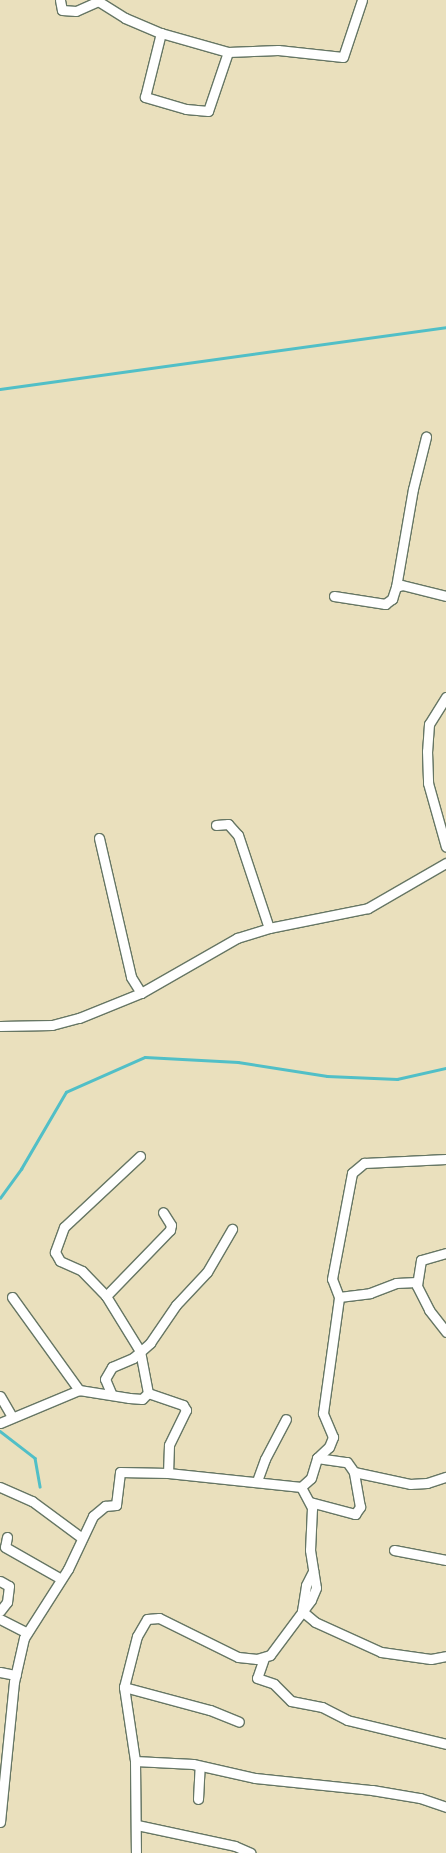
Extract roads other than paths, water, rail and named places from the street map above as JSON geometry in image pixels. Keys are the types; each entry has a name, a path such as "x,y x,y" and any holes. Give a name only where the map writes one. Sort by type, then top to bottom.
{"street":[{"path":"60,0 62,10 76,11 98,1 125,18 161,33 228,52 278,50 343,57 362,0"},
{"path":"161,33 151,64 145,97 186,109 208,111 228,52"},
{"path":"334,596 385,604 392,600 426,437"},
{"path":"396,587 417,587 446,596"},
{"path":"446,697 429,724 427,750 428,783 446,847"},
{"path":"216,824 228,824 238,835 269,928"},
{"path":"100,838 131,977 141,993"},
{"path":"0,1026 61,1022 141,993 238,938 269,928 368,908 446,863"},
{"path":"140,1156 60,1232 56,1258 82,1271 106,1296 140,1351 148,1393"},
{"path":"0,1822 2,1782 16,1675 27,1633 61,1579 93,1516 105,1506 116,1505 122,1471 168,1473 301,1487 311,1478 317,1458 329,1447 333,1437 324,1413 339,1297 332,1279 352,1173 364,1163 446,1159"},
{"path":"106,1296 170,1230 171,1225 164,1212"},
{"path":"111,1393 105,1379 112,1367 133,1358 150,1343 176,1305 207,1272 232,1229"},
{"path":"446,1254 421,1260 417,1282 429,1310 446,1332"},
{"path":"339,1297 370,1293 396,1283 417,1282"},
{"path":"12,1297 79,1390"},
{"path":"1,1423 79,1390 111,1393 142,1399 148,1393"},
{"path":"148,1393 183,1405 186,1410 169,1445 168,1473"},
{"path":"0,1396 12,1417"},
{"path":"257,1481 265,1459 286,1419"},
{"path":"310,1502 355,1514 360,1507 354,1472 347,1462 317,1458"},
{"path":"354,1472 410,1484 427,1483 446,1477"},
{"path":"0,1487 32,1501 82,1538"},
{"path":"301,1487 310,1502 313,1571 316,1588 312,1600 274,1650 264,1658 257,1678 274,1684 291,1701 322,1708 347,1720 446,1744"},
{"path":"7,1537 5,1547 61,1579"},
{"path":"394,1550 446,1560"},
{"path":"0,1581 9,1586 7,1602 0,1611"},
{"path":"302,1611 315,1622 381,1652 430,1659 446,1656"},
{"path":"136,1853 135,1761 124,1687 137,1636 147,1619 154,1617 238,1658 264,1658"},
{"path":"0,1619 27,1633"},
{"path":"0,1672 16,1675"},
{"path":"124,1687 210,1710 239,1722"},
{"path":"135,1761 168,1761 255,1778 392,1793 446,1807"},
{"path":"198,1799 200,1766"},
{"path":"137,1825 235,1846 251,1853"}],"waterway":[{"path":"0,389 446,327"},
{"path":"0,1198 21,1169 66,1092 145,1057 238,1062 327,1076 397,1079 446,1068"},
{"path":"0,1431 35,1458 40,1487"}]}
